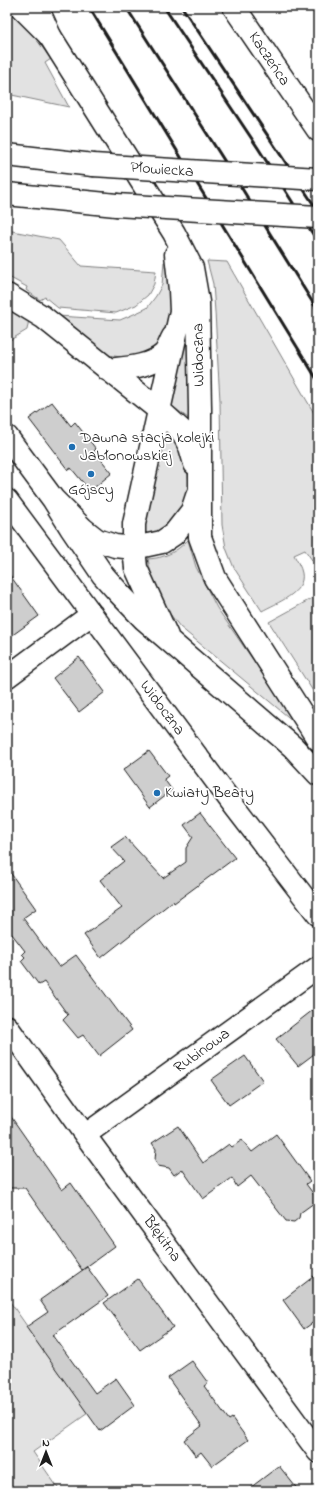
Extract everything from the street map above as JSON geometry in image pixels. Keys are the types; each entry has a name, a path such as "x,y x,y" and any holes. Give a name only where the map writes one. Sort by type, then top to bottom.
{"main road":[{"path":"21,7 50,36"},
{"path":"37,7 50,36"},
{"name":"Kaczeńca","path":"234,7 311,108 318,130"},
{"name":"Widoczna","path":"50,36 174,233 192,268 198,302 200,536 215,578 318,739"},
{"name":"Płowiecka","path":"7,155 93,165 318,179"},
{"path":"7,194 116,205 318,217"},
{"path":"169,640 136,568 134,524 177,331 180,311 180,290 174,233"},
{"name":"Widoczna","path":"7,295 42,317 159,410 181,430 190,447 200,482"},
{"path":"108,370 130,368 151,362 164,354 177,331"},
{"path":"7,437 53,499 70,528 104,575 144,619 293,747 318,774"},
{"path":"53,499 97,540 115,546 134,548 162,542 174,534 192,511 200,482"}],"street":[{"name":"Widoczna","path":"7,500 318,915"},
{"path":"7,677 92,614"},
{"name":"Rubinowa","path":"85,1135 318,967"},
{"name":"Błękitna","path":"7,1026 85,1135 318,1452"}],"shaded area":[{"path":"7,7 9,7 23,21 51,59 45,63 69,107 7,94"},
{"path":"7,230 59,240 81,266 156,271 154,284 148,295 136,305 116,313 58,308 45,297 40,300 26,290 27,287 7,276"},
{"path":"207,261 227,262 318,420 318,567 305,550 294,555 302,573 302,580 299,586 295,592 282,601 262,611 234,568 226,548 222,525 220,401 215,312 213,284"},
{"path":"164,262 170,262 173,279 168,330 155,348 137,356 121,357 107,355 58,316 120,320 147,308 162,285"},
{"path":"7,307 29,319 27,330 7,342"},
{"path":"189,328 193,422 171,405"},
{"path":"166,430 179,445 187,467 189,484 187,500 179,517 159,533 144,534 147,509"},
{"path":"188,540 196,567 217,608 299,726 180,627 160,601 152,580 148,559 170,554"},
{"path":"318,595 318,699 269,622"},
{"path":"8,1299 88,1413 33,1452 60,1491 7,1491"}],"building":[{"name":"Dawna stacja kolejki Jabłonowskiej","path":"52,402 71,426 75,422 96,449 94,451 112,473 90,491 71,468 68,470 29,419"},
{"path":"7,571 39,616 7,639"},
{"path":"79,657 105,692 79,712 53,678"},
{"path":"149,751 168,776 164,779 172,790 150,807 123,770"},
{"path":"200,813 235,858 174,903 173,901 101,958 84,935 122,908 100,880 124,861 111,847 125,837 163,878 186,862 186,848 193,837 184,825"},
{"path":"7,868 36,909 23,918 59,967 76,955 132,1030 99,1056 83,1035 78,1038 63,1020 68,1015 44,982 39,985 21,961 25,957 22,954 25,951 8,929 7,930"},
{"path":"318,1006 318,1051 298,1066 276,1039"},
{"path":"245,1056 263,1081 229,1105 211,1080"},
{"path":"7,1111 62,1190 71,1183 115,1246 82,1270 25,1188 7,1188"},
{"path":"178,1126 203,1163 229,1144 232,1147 242,1140 252,1152 276,1134 310,1181 306,1184 318,1200 300,1213 299,1218 294,1222 286,1221 251,1176 237,1187 232,1178 203,1199 182,1169 174,1175 169,1168 158,1166 155,1160 156,1149 152,1143"},
{"path":"87,1267 108,1296 53,1335 95,1393 116,1378 135,1405 100,1431 26,1327 48,1312 40,1300"},
{"path":"318,1273 318,1319 304,1329 283,1300"},
{"path":"138,1279 173,1327 140,1350 104,1303"},
{"path":"192,1361 208,1383 204,1386 229,1420 232,1418 248,1440 212,1466 201,1452 196,1456 184,1440 202,1426 168,1378"},
{"path":"279,1466 299,1491 246,1491"}],"railway":[{"path":"89,7 318,381"},
{"path":"126,7 318,311"},
{"path":"164,7 258,148 318,242"},
{"path":"182,7 318,211"}],"place":[{"name":"Dawna stacja kolejki Jabłonowskiej","path":"72,447"},
{"name":"Gójscy","path":"91,474"},
{"name":"Kwiaty Beaty","path":"157,793"}]}
